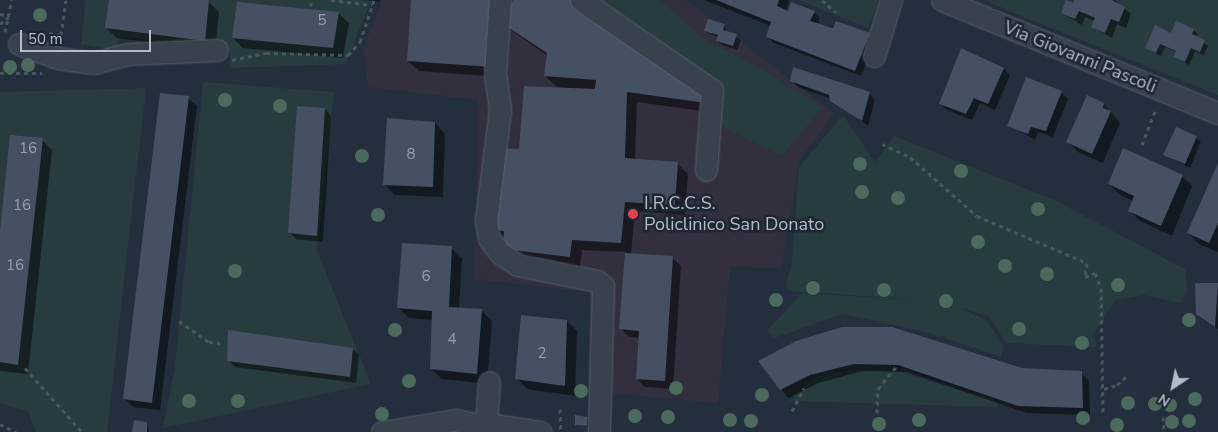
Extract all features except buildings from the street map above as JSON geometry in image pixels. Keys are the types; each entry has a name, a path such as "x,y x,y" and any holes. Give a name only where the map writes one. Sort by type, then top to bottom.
{"street":[{"path":"500,0 495,74 500,110 486,221 489,238 500,253 518,265 597,281 603,286 599,432"},
{"path":"581,0 712,90 706,170"},
{"path":"874,56 891,0"},
{"name":"Via Giovanni Pascoli","path":"942,0 1218,113"},
{"path":"19,44 58,58 94,63 127,54 220,55"},
{"path":"484,427 489,382"},
{"path":"382,432 438,429 456,420 484,427 540,432"}],"path":[{"path":"0,24 9,16 12,0"},
{"path":"46,32 61,34 66,0"},
{"path":"311,0 311,6"},
{"path":"331,0 372,5"},
{"path":"220,55 266,53 348,55 360,42 374,0"},
{"path":"822,0 836,12"},
{"path":"0,14 9,16"},
{"path":"1142,145 1162,90"},
{"path":"882,144 910,157 977,216 1087,263 1086,277 1095,272 1101,288 1103,414"},
{"path":"179,321 209,342 220,343"},
{"path":"877,413 878,389 896,367"},
{"path":"25,368 82,432"},
{"path":"1104,388 1117,385 1129,374"},
{"path":"792,411 804,388"},
{"path":"560,409 561,432"},
{"path":"1163,417 1164,432"},
{"path":"0,424 16,432"}],"shaded area":[{"name":"I.R.C.C.S. Policlinico San Donato","path":"383,0 686,0 834,113 799,161 781,268 730,267 718,403 588,391 590,292 475,279 478,100 368,87 363,48"}],"green space":[{"path":"86,0 371,0 346,64 230,68 229,48 119,37 118,51 81,44"},
{"path":"591,0 660,0 708,42 744,59 823,107 782,156 721,126 724,93"},
{"path":"799,0 879,0 868,28"},
{"path":"984,0 1218,0 1218,95 1031,20"},
{"path":"203,82 334,92 317,251 371,384 163,428 175,368"},
{"path":"146,88 107,432 36,432 28,412 0,403 0,92"},
{"path":"843,115 875,162 894,136 1056,201 1185,269 1187,292 1181,303 1144,295 1116,300 1093,334 1097,347 1006,343 989,316 961,308 988,322 1003,347 1001,357 930,333 843,314 774,338 767,330 803,293 935,301 789,291 786,285 792,262 799,167"},
{"path":"852,370 894,370 997,401 997,407 789,401 814,377"}],"place":[{"name":"I.R.C.C.S. Policlinico San Donato","path":"633,214"}]}
